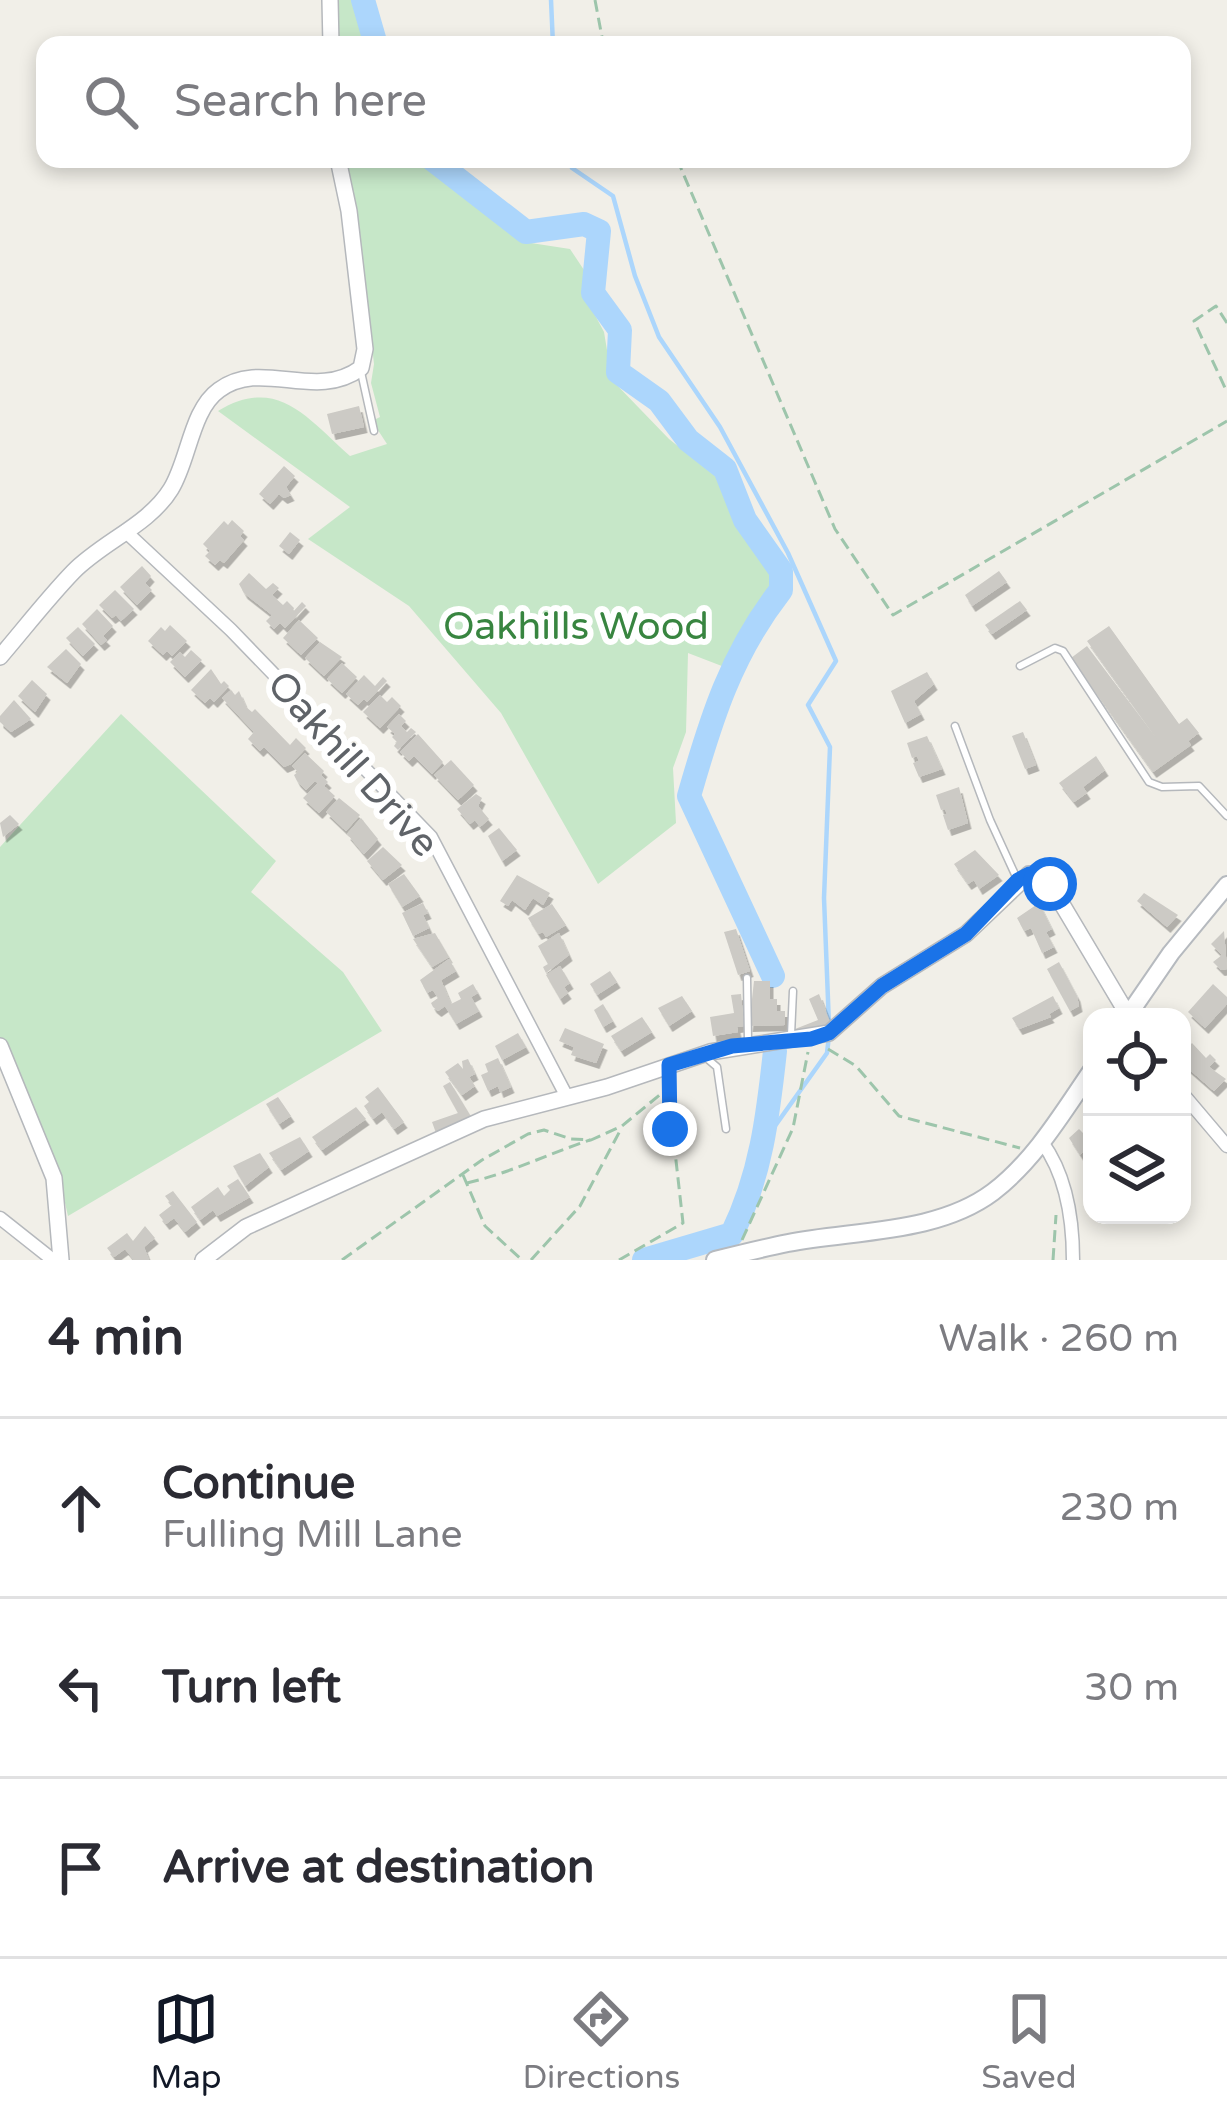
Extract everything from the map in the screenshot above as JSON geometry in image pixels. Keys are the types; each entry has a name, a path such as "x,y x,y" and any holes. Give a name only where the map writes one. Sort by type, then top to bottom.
{"main road":[{"path":"1133,1008 1227,885"},
{"path":"716,1260 952,1213 992,1192 1038,1147 1083,1083"}],"street":[{"path":"330,0 332,36"},
{"path":"0,657 73,572 169,493 215,392 229,384 267,377 335,382 361,368 365,349 340,168"},
{"name":"Oakhill Drive","path":"125,531 231,630 430,838 567,1097"},
{"path":"203,1260 246,1227 484,1120 725,1048 829,1033 882,986 966,934 1029,874 1050,884 1122,1008"},
{"path":"0,1046 54,1178 57,1260"},
{"path":"1191,1104 1227,1146"},
{"path":"1038,1147 1054,1159 1070,1208 1073,1260"},
{"path":"0,1218 57,1260"}],"lane":[{"path":"361,368 374,431"},
{"path":"1020,666 1060,648 1149,782 1162,787 1198,786 1227,816"},
{"path":"955,726 1018,880"},
{"path":"747,978 748,1045"},
{"path":"790,1040 793,991"},
{"path":"725,1048 717,1067 726,1130"},
{"path":"702,1054 717,1067"}],"path":[{"path":"595,0 602,36"},
{"path":"681,168 835,530 893,615 1227,421"},
{"path":"1227,323 1216,306 1194,321 1227,392"},
{"path":"735,1255 793,1128 811,1039 856,1066 899,1117 1038,1147"},
{"path":"619,1260 682,1223 669,1065"},
{"path":"467,1183 512,1172 622,1126 668,1088"},
{"path":"531,1260 580,1206 622,1126"},
{"path":"342,1260 528,1134 544,1130 591,1140"},
{"path":"463,1175 485,1226 522,1260"}],"green space":[{"path":"336,0 357,0 366,36 338,36"},
{"name":"Oakhills Wood","path":"346,168 432,168 531,243 570,249 584,270 588,302 604,332 612,380 669,439 720,480 735,518 774,575 772,587 727,668 688,653 686,732 673,768 676,823 598,884 501,713 409,606 308,539 350,507 218,411 239,401 275,399 305,416 350,456 387,444 372,421 380,417 371,383 374,364 356,203"},
{"path":"121,714 276,861 251,892 343,972 382,1031 68,1216 60,1181 0,1039 0,847"}],"building":[{"path":"359,406 364,427 332,434 327,414"},
{"path":"284,466 295,476 286,487 291,495 279,494 270,504 259,494"},
{"path":"232,520 244,531 240,536 244,540 224,563 220,560 215,565 205,556 210,551 203,544 224,521 228,525"},
{"path":"290,532 300,540 289,554 279,546"},
{"path":"142,566 151,576 145,583 152,590 137,605 120,587"},
{"path":"999,571 1007,582 972,606 965,595"},
{"path":"249,573 266,589 273,583 279,588 272,595 283,605 287,601 294,608 292,613 302,602 306,606 285,628 280,623 274,629 266,621 272,615 239,584"},
{"path":"115,590 134,609 121,621 99,605"},
{"path":"1020,601 1027,610 992,634 985,625"},
{"path":"97,609 113,626 101,645 82,624"},
{"path":"299,620 318,638 301,655 283,638"},
{"path":"170,625 187,641 172,656 167,651 163,655 148,641 161,627 165,631"},
{"path":"1109,626 1179,724 1187,718 1199,733 1188,741 1191,745 1153,772 1071,658 1087,646 1157,739 1087,641"},
{"path":"78,627 95,644 83,656 66,638"},
{"path":"320,642 342,657 324,676 305,658"},
{"path":"66,649 81,664 67,683 47,667"},
{"path":"191,650 202,660 185,677 170,662 180,652 185,657"},
{"path":"342,663 357,677 342,693 327,679"},
{"path":"211,669 221,684 224,681 229,686 214,702 210,698 205,703 191,690"},
{"path":"927,672 934,684 914,701 921,714 905,723 891,691"},
{"path":"364,675 375,686 383,677 387,681 358,705 346,694"},
{"path":"32,680 47,694 35,712 18,696"},
{"path":"231,690 235,695 239,691 246,707 255,709 290,745 296,738 306,748 291,764 284,767 248,739 254,732 222,698"},
{"path":"380,695 387,702 392,697 401,706 380,728 363,712"},
{"path":"14,700 31,719 11,732 0,716"},
{"path":"399,714 406,721 401,726 416,732 398,750 395,734 387,727"},
{"path":"1023,732 1036,765 1025,769 1012,736"},
{"path":"418,734 443,762 432,774 414,756 409,761 400,752"},
{"path":"927,736 942,769 919,777 913,763 919,761 917,756 912,758 907,743"},
{"path":"305,753 324,771 321,775 328,782 324,786 335,796 319,813 303,798 318,783 306,790 294,775 298,772 292,766"},
{"path":"1096,756 1105,770 1083,787 1087,793 1074,802 1059,783"},
{"path":"451,760 474,785 458,800 434,775"},
{"path":"959,787 968,823 948,830 943,815 947,814 936,795"},
{"path":"476,794 482,798 478,806 489,819 480,827 475,820 470,824 457,809"},
{"path":"339,798 360,815 346,831 326,812"},
{"path":"10,815 19,824 3,837 0,823"},
{"path":"361,818 378,839 364,854 347,834"},
{"path":"499,828 517,850 502,861 488,836"},
{"path":"383,847 402,865 383,880 367,861"},
{"path":"975,850 999,875 979,889 974,880 968,884 954,864"},
{"path":"404,874 420,896 402,907 388,884"},
{"path":"517,875 550,893 543,905 533,898 525,910 512,900 508,906 500,901"},
{"path":"1144,893 1178,915 1167,927 1137,901"},
{"path":"423,903 429,928 413,936 402,913"},
{"path":"1039,903 1052,929 1046,932 1054,947 1042,953 1031,928 1024,931 1017,918"},
{"path":"552,904 566,925 546,937 543,932 538,934 528,918"},
{"path":"736,929 750,971 738,975 724,932"},
{"path":"1224,931 1227,969 1221,970 1213,962 1222,955 1211,944"},
{"path":"435,933 449,957 432,967 413,939"},
{"path":"559,933 569,955 546,973 543,967 548,964 538,946"},
{"path":"449,959 456,971 441,980 451,1004 473,984 478,993 471,997 479,1011 456,1024 445,1006 438,1011 433,1007 431,1003 438,998 433,990 427,993 420,980"},
{"path":"1059,962 1077,996 1079,1006 1070,1011 1047,969"},
{"path":"560,966 570,983 564,987 568,993 560,999 546,975"},
{"path":"610,971 617,982 597,995 590,984"},
{"path":"754,981 770,981 770,999 777,999 777,1011 785,1011 785,1025 749,1026"},
{"path":"1213,984 1227,997 1227,1004 1205,1028 1191,1015"},
{"path":"741,994 744,1026 737,1027 738,1032 713,1036 710,1017 734,1013 731,995"},
{"path":"819,994 831,1024 799,1037 795,1029 818,1020 809,999"},
{"path":"682,996 692,1011 669,1026 658,1008"},
{"path":"1053,996 1059,1008 1051,1017 1019,1029 1012,1018"},
{"path":"603,1004 613,1021 603,1027 594,1010"},
{"path":"642,1017 652,1032 621,1051 611,1036"},
{"path":"565,1028 604,1044 596,1063 571,1055 574,1047 559,1041"},
{"path":"518,1033 526,1047 502,1060 495,1046"},
{"path":"1191,1044 1206,1058 1210,1054 1216,1060 1209,1067 1226,1079 1214,1091 1191,1071"},
{"path":"498,1058 511,1087 488,1091 481,1075 488,1072 485,1064"},
{"path":"468,1059 475,1086 462,1095 445,1072 458,1063 463,1069 462,1061"},
{"path":"450,1082 473,1120 436,1133 432,1122 458,1113 443,1086"},
{"path":"378,1087 404,1122 394,1129 382,1112 373,1119 364,1106 369,1102 365,1097"},
{"path":"278,1097 291,1116 279,1124 266,1104"},
{"path":"356,1107 366,1119 322,1150 312,1137"},
{"path":"1079,1129 1083,1133 1080,1155 1069,1138"},
{"path":"300,1137 309,1151 281,1170 269,1153"},
{"path":"260,1153 269,1167 245,1186 233,1166"},
{"path":"238,1179 250,1197 217,1216 213,1210 200,1220 191,1207 218,1187 224,1196 230,1190 227,1186"},
{"path":"173,1191 197,1222 185,1232 174,1218 166,1224 159,1215 172,1205 165,1196"},
{"path":"145,1226 155,1238 144,1247 149,1260 134,1260 125,1249 114,1257 107,1248 127,1233 133,1241"}],"waterway":[{"path":"363,0 373,36"},
{"path":"551,0 553,36"},
{"path":"444,168 526,232 584,224 599,231 593,293 620,330 618,372 659,401 688,440 725,469 745,520 781,571 781,590 724,688 689,796 773,976"},
{"path":"572,168 613,196 635,276 659,337 720,427 788,553 836,661 808,705 830,747 824,898 829,1025"},
{"path":"765,1140 827,1053 829,1036"},
{"path":"644,1260 732,1234 757,1167 775,1051"}],"route":[{"path":"670,1129 669,1065 732,1046 829,1033 902,971 966,934 1018,880 1039,875 1050,884"}]}
